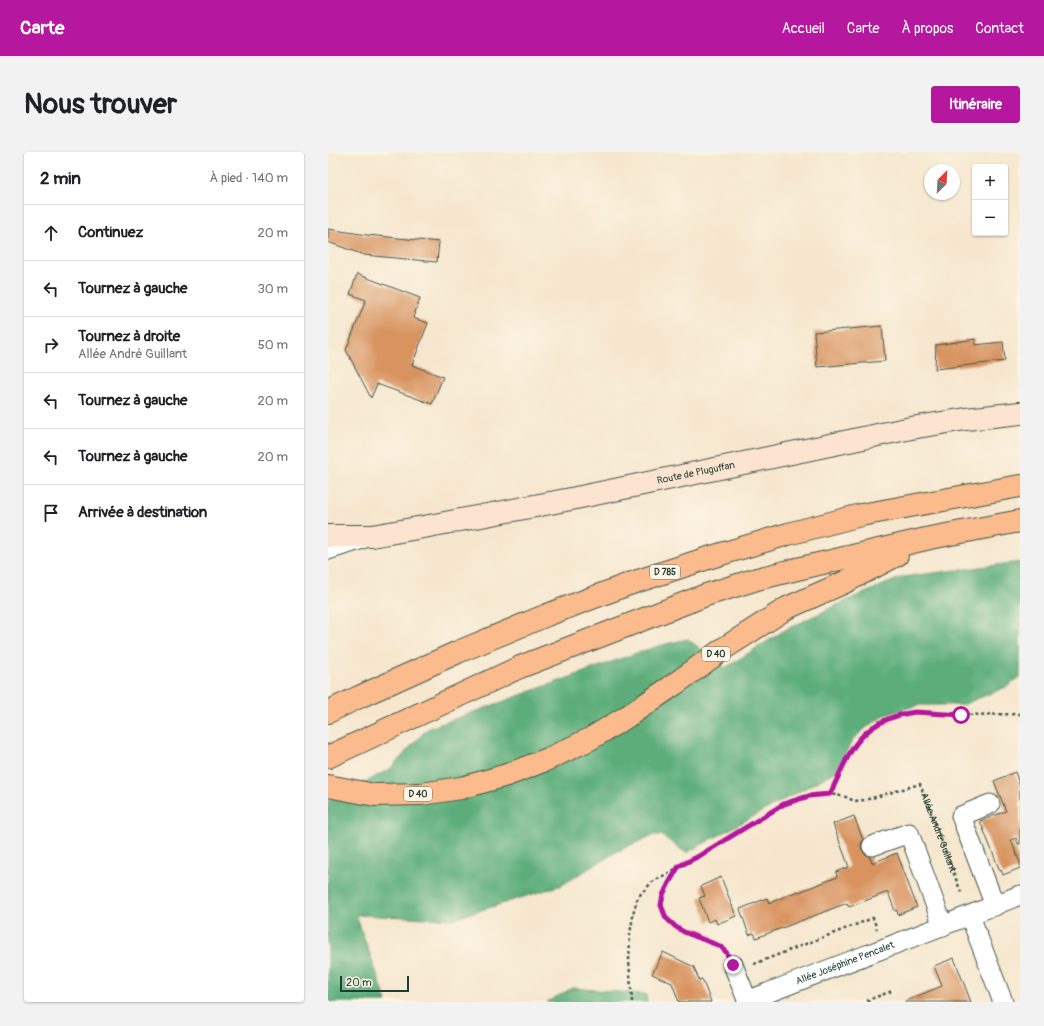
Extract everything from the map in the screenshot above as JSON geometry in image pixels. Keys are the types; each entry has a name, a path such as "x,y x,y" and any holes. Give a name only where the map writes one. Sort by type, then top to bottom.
{"highway":[{"name":"D 785","path":"328,712 358,696 532,621 629,584 701,560 788,534 861,516 1020,486"},
{"path":"328,757 520,667 706,595 797,569 930,538 1020,521"},
{"name":"D 40","path":"328,786 375,795 421,794 461,788 507,775 548,759 590,739 628,716 723,649 787,608 843,583 930,538"}],"main road":[{"name":"Route de Pluguffan","path":"328,536 372,536 429,526 571,499 911,428 966,419 1020,413"}],"street":[{"name":"Route de Pluguffan","path":"328,550 372,536"},
{"path":"990,804 961,816 995,906"},
{"path":"872,846 909,833 943,926"},
{"name":"Allée Joséphine Pencalet","path":"747,1001 970,916 1020,895"},
{"path":"970,916 1003,1002"},
{"path":"734,968 747,1001"}],"path":[{"path":"830,794 846,760 859,740 867,731 896,716 916,712 961,715 1020,714"},
{"name":"Allée André Guillant","path":"632,1002 629,962 630,934 638,897 652,882 679,866 699,856 784,804 809,796 830,794 846,797 854,801 865,800 920,784 970,916"},
{"path":"679,866 663,895 661,905 666,918 684,932 720,946 726,952 734,968 830,935 873,918 885,948"},
{"path":"868,1002 868,1000 892,991"}],"green space":[{"path":"1020,562 1020,677 1006,687 962,705 918,705 885,715 854,738 835,772 686,853 661,835 653,835 618,851 562,885 453,919 356,915 387,1002 328,1002 328,801 390,769 427,729 639,652 688,639 725,668 785,630 841,603 902,577"},
{"path":"572,988 646,994 647,1002 547,1002"}],"building":[{"path":"328,229 367,235 439,242 437,262 364,255 328,242"},
{"path":"357,274 420,298 413,318 428,323 412,365 443,377 432,404 377,384 371,398 346,350 366,300 350,294"},
{"path":"882,326 885,361 817,367 814,332"},
{"path":"975,339 975,345 1003,342 1005,361 935,369 936,345"},
{"path":"1015,772 1020,786 1020,844 1018,844 1016,838 1011,840 1020,863 1020,868 1003,875 980,821 1006,811 994,781"},
{"path":"854,816 863,840 861,844 862,850 869,856 872,863 897,853 917,907 898,915 888,892 849,907 847,903 756,938 754,933 749,935 740,909 767,898 769,903 798,891 799,892 837,877 836,872 849,867 833,824"},
{"path":"721,877 736,916 717,924 715,919 708,922 699,898 705,896 701,886"},
{"path":"663,952 694,967 699,980 702,979 711,1002 679,1002 672,983 652,974"},
{"path":"954,958 971,1002 905,1002 942,986 934,966"}],"route":[{"path":"733,965 726,952 720,946 684,932 666,918 661,905 663,895 679,866 699,856 784,804 809,796 830,794 855,745 867,731 878,724 896,716 916,712 961,715"}]}
